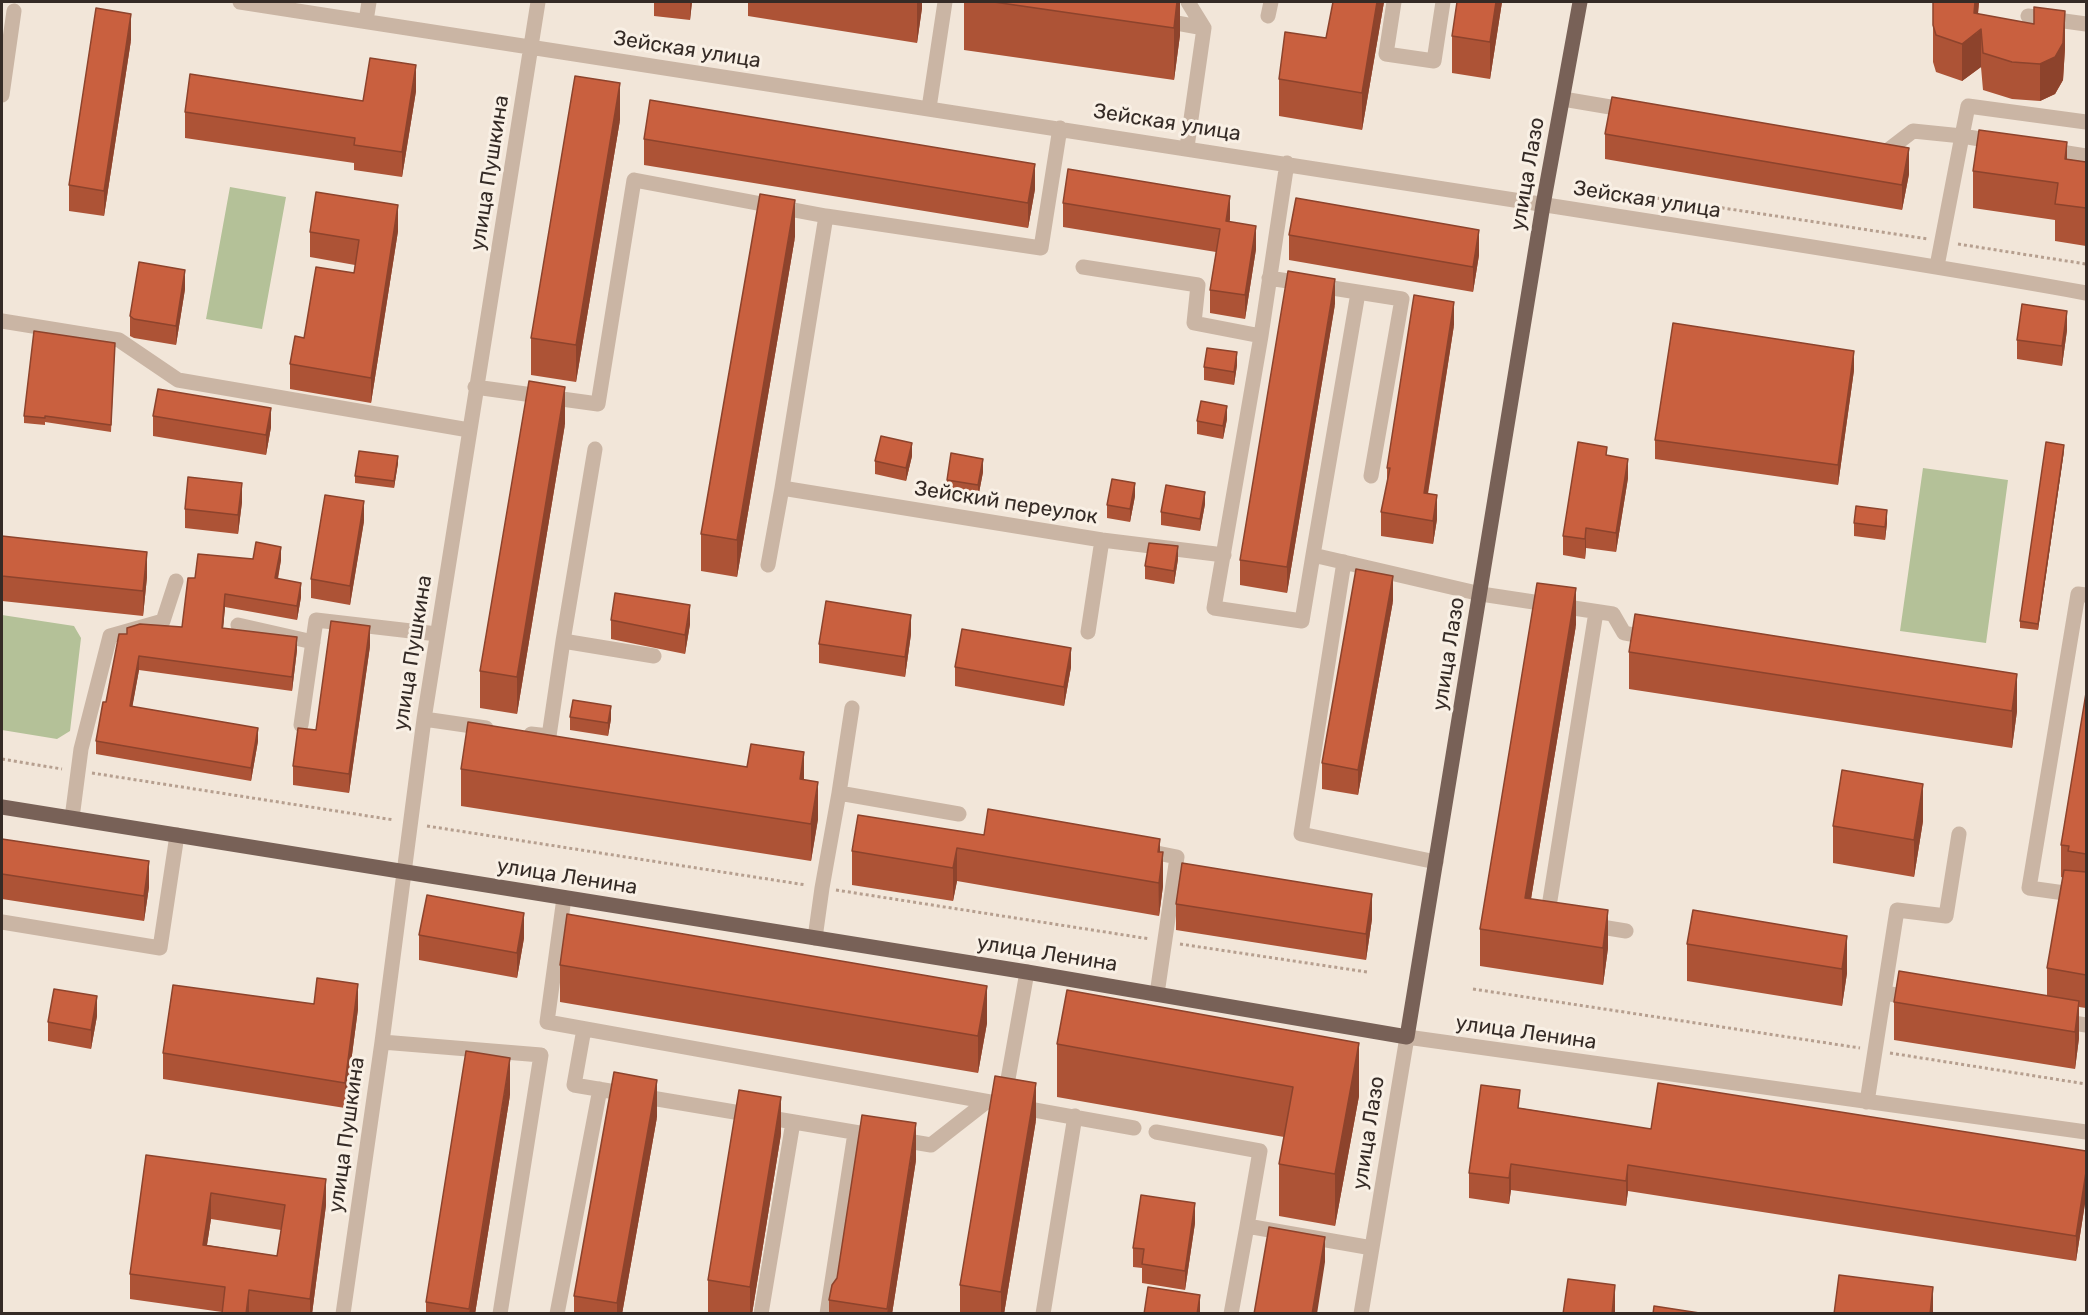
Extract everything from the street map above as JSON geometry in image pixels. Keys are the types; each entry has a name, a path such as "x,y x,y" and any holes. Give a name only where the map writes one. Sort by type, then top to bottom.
{"main road":[{"name":"улица Лазо","path":"1407,1037 1543,205 1580,2"},
{"name":"улица Ленина","path":"2,807 1027,972 1407,1037"}],"street":[{"name":"Зейская улица","path":"240,2 670,70 1187,147 1937,266 2086,293"},
{"path":"366,21 369,2"},
{"name":"улица Пушкина","path":"343,1314 382,1042 424,719 538,2"},
{"path":"928,108 945,2"},
{"path":"1187,147 1204,28 1188,2"},
{"path":"1395,2 1386,54 1434,60 1443,2"},
{"path":"2,95 14,11"},
{"path":"2028,16 2086,24"},
{"path":"1149,18 1204,28"},
{"path":"1563,99 1643,113"},
{"path":"1937,266 1968,106 2086,122"},
{"path":"475,387 598,404 634,180 826,216 1041,248 1060,128"},
{"path":"1860,150 1883,154 1913,131 2007,143"},
{"path":"2030,147 2086,156"},
{"path":"1287,163 1261,336 1214,608 1302,621 1358,293"},
{"path":"768,565 783,488 826,216"},
{"path":"1083,267 1198,285 1194,322 1261,336"},
{"path":"1269,278 1402,299 1371,476"},
{"path":"2,321 119,340 178,380 469,430"},
{"path":"424,719 555,737 563,641 595,449"},
{"name":"Зейский переулок","path":"783,488 1102,540 1224,555"},
{"path":"1088,632 1102,540"},
{"path":"1313,555 1480,594 1613,615 1624,633 1670,640"},
{"path":"1344,562 1301,834 1436,862"},
{"path":"72,818 81,749 110,636 163,621 176,581"},
{"path":"2086,595 2078,594 2029,888 2086,896"},
{"path":"1596,612 1546,918 1626,931"},
{"path":"301,725 316,620 437,634"},
{"path":"238,625 313,642"},
{"path":"563,641 654,656"},
{"path":"815,938 852,708"},
{"path":"839,793 958,814"},
{"path":"1867,1102 1897,910 1946,916 1959,834"},
{"path":"2,922 160,948 177,835"},
{"path":"1131,848 1177,857 1157,994"},
{"path":"564,898 547,1022 1134,1128"},
{"path":"1004,1106 1027,972"},
{"path":"1884,993 1929,1000"},
{"path":"2042,1018 2086,1025"},
{"path":"584,1029 574,1085 931,1145 986,1102"},
{"name":"улица Ленина","path":"1407,1037 2086,1132"},
{"name":"улица Лазо","path":"1360,1314 1407,1037"},
{"path":"382,1042 541,1054 500,1314"},
{"path":"558,1314 600,1089"},
{"path":"1043,1314 1075,1116"},
{"path":"761,1314 793,1122"},
{"path":"1156,1132 1260,1151 1231,1314"},
{"path":"826,1314 855,1133"},
{"path":"1247,1226 1372,1248"}],"path":[{"path":"1597,189 2086,264"},
{"path":"2,759 1366,972"},
{"path":"1473,989 2086,1084"}],"green space":[{"path":"230,187 286,197 262,329 206,319"},
{"path":"1923,468 2008,480 1986,643 1900,631"},
{"path":"2,615 74,626 81,638 70,731 57,739 2,730"}],"building":[{"path":"994,2 1177,2 1174,28"},
{"path":"1333,2 1377,2 1362,93 1279,79 1285,32 1326,38"},
{"path":"1457,2 1496,2 1490,42 1452,36"},
{"path":"1933,2 1975,2 1974,13 2034,24 2034,7 2065,11 2063,43 2055,57 2040,64 2012,62 1983,53 1981,29 1962,44 1936,35 1933,25"},
{"path":"96,8 131,14 104,191 69,185"},
{"path":"370,58 416,65 402,152 354,145 355,138 185,112 190,74 363,101"},
{"path":"575,76 620,83 576,345 531,338"},
{"path":"1612,97 1909,148 1902,185 1605,134"},
{"path":"650,100 1035,164 1028,203 644,139"},
{"path":"1979,130 2067,142 2065,159 2086,162 2086,208 2055,204 2058,183 1973,171"},
{"path":"1068,169 1230,196 1226,221 1256,226 1245,295 1210,290 1220,229 1063,203"},
{"path":"316,192 398,205 371,378 290,364 295,336 304,338 316,267 354,273 359,240 310,232"},
{"path":"760,194 795,200 737,540 701,534"},
{"path":"1296,198 1479,230 1473,267 1289,235"},
{"path":"139,262 185,270 176,326 134,319 130,316"},
{"path":"1288,271 1335,279 1287,567 1240,560"},
{"path":"1414,295 1454,302 1424,493 1437,495 1433,521 1381,512 1390,468 1387,468"},
{"path":"2022,304 2067,311 2062,346 2017,340"},
{"path":"1673,323 1854,351 1838,465 1655,440"},
{"path":"34,331 115,343 111,425 45,416 45,418 24,416"},
{"path":"1207,348 1237,352 1234,372 1204,367"},
{"path":"529,381 565,387 517,677 480,671"},
{"path":"158,389 271,408 266,435 153,416"},
{"path":"1201,401 1227,406 1223,426 1197,421"},
{"path":"881,436 912,443 906,468 875,461"},
{"path":"1578,442 1607,447 1606,455 1628,459 1616,533 1586,528 1585,539 1563,536"},
{"path":"2046,442 2064,445 2038,624 2020,621"},
{"path":"359,451 398,456 394,481 355,476"},
{"path":"951,453 983,459 978,485 947,480"},
{"path":"188,477 242,483 238,515 185,509"},
{"path":"1112,479 1135,483 1130,509 1107,505"},
{"path":"1166,485 1205,492 1200,519 1161,512"},
{"path":"325,495 364,501 350,586 311,579"},
{"path":"1856,506 1887,510 1885,527 1854,523"},
{"path":"2,536 147,552 143,591 2,576"},
{"path":"256,542 281,547 275,578 301,583 297,606 225,594 222,628 297,637 292,677 139,656 130,706 258,728 251,768 96,741 119,634 127,634 127,628 140,624 182,627 188,578 195,578 198,554 253,559"},
{"path":"1149,543 1178,546 1174,571 1145,566"},
{"path":"1356,569 1393,576 1358,770 1322,763"},
{"path":"1537,583 1576,588 1525,898 1608,910 1603,948 1480,929"},
{"path":"615,593 690,605 685,635 611,620"},
{"path":"826,601 911,615 905,657 819,644"},
{"path":"1635,614 2017,674 2012,711 1629,652"},
{"path":"331,621 370,626 349,774 293,766 298,728 316,730"},
{"path":"962,629 1071,648 1064,687 955,667"},
{"path":"2086,693 2086,854 2068,851 2069,846 2061,845"},
{"path":"573,700 611,706 608,723 570,717"},
{"path":"468,722 747,767 751,744 804,752 800,779 818,782 811,824 461,769"},
{"path":"1842,770 1923,784 1914,840 1833,826"},
{"path":"988,809 1160,839 1158,852 1163,852 1159,883 957,848 953,868 852,851 858,815 984,835"},
{"path":"2,839 149,861 144,896 2,874"},
{"path":"1182,863 1372,894 1366,934 1176,904"},
{"path":"2064,870 2086,872 2086,975 2047,968"},
{"path":"427,895 524,913 517,953 419,935"},
{"path":"1693,910 1847,936 1842,969 1687,944"},
{"path":"567,914 987,986 978,1036 560,965"},
{"path":"1899,971 2079,1001 2075,1032 1894,1002"},
{"path":"317,978 358,984 345,1083 163,1053 173,985 314,1004"},
{"path":"54,989 97,996 91,1030 48,1022"},
{"path":"1067,990 1359,1043 1335,1174 1279,1164 1293,1087 1057,1044"},
{"path":"466,1051 510,1058 469,1309 426,1302"},
{"path":"614,1072 657,1080 617,1303 574,1296"},
{"path":"995,1076 1036,1083 1001,1292 960,1285"},
{"path":"1658,1083 2086,1151 2086,1172 2076,1236 1628,1165 1626,1181 1511,1164 1509,1178 1469,1173 1481,1085 1520,1090 1518,1108 1651,1129"},
{"path":"739,1090 781,1097 750,1287 708,1280"},
{"path":"862,1115 916,1123 887,1309 829,1300 832,1285 837,1278"},
{"path":"146,1155 326,1179 310,1299 249,1290 246,1314 222,1314 225,1287 130,1274","holes":["211,1193 285,1205 277,1256 203,1245"]},
{"path":"1141,1195 1195,1203 1185,1271 1142,1264 1144,1249 1133,1248"},
{"path":"1269,1227 1325,1237 1312,1314 1254,1314"},
{"path":"1839,1275 1933,1287 1930,1314 1834,1314"},
{"path":"1568,1279 1615,1285 1612,1314 1563,1314"},
{"path":"1148,1287 1200,1295 1197,1314 1144,1314"},
{"path":"1654,1306 1706,1314 1653,1314"}]}
